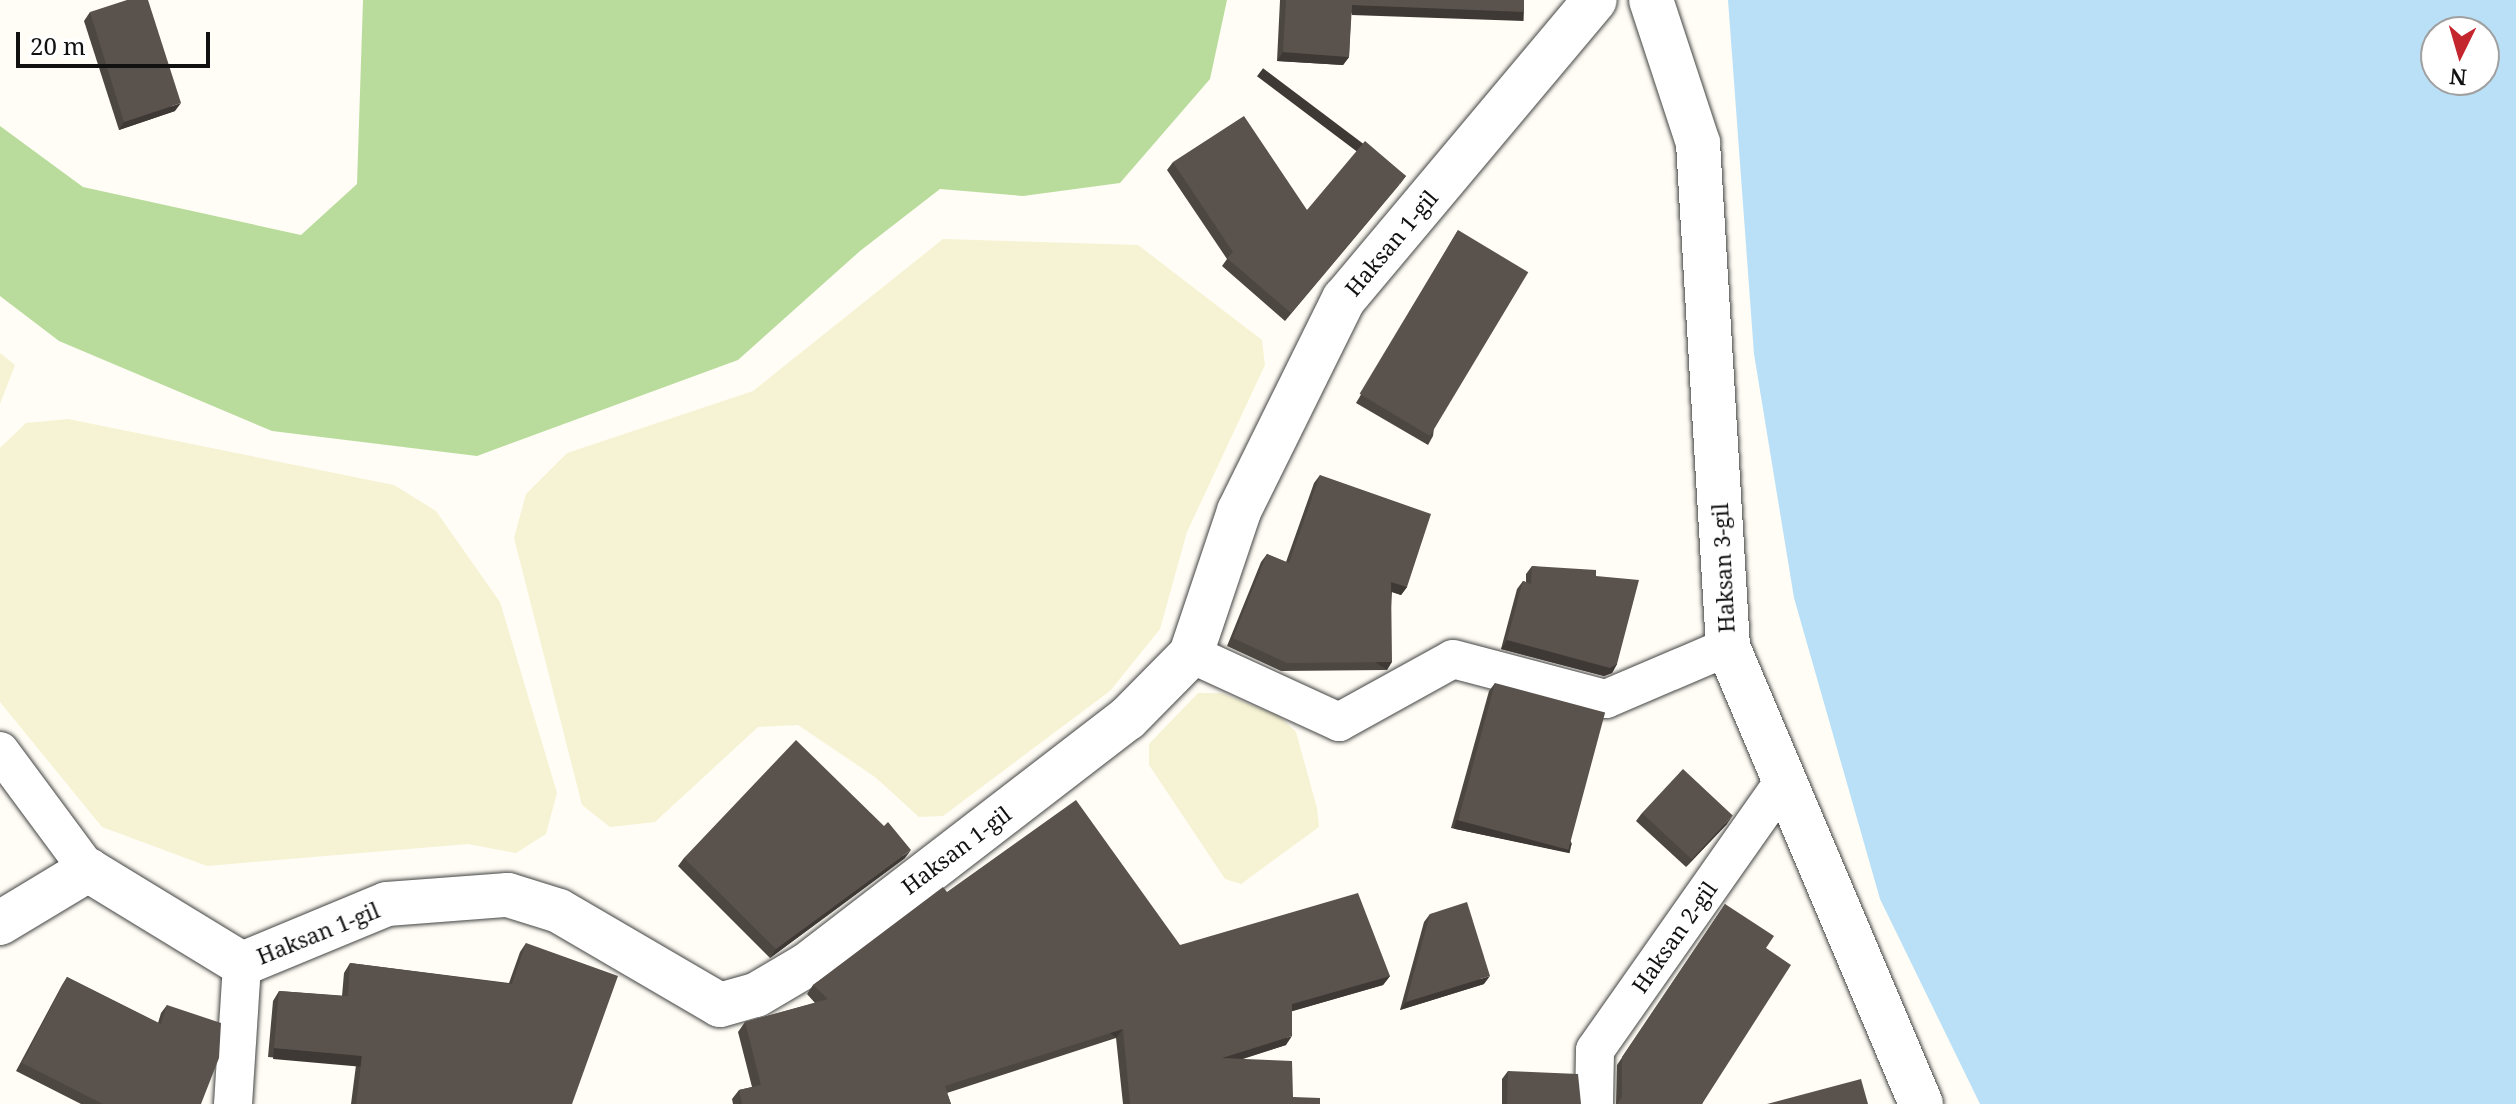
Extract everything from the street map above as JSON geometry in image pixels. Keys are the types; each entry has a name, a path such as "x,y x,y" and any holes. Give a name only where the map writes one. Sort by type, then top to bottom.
{"street":[{"name":"Haksan 1-gil","path":"88,870 242,964 387,904 508,895 559,911 720,1005 756,995 807,965 1127,719 1191,654 1239,511 1344,299 1595,0"},
{"name":"Haksan 3-gil","path":"1651,0 1698,143 1728,647 1921,1104"},
{"path":"0,923 88,870"}],"lane":[{"path":"1191,654 1339,722 1453,659 1606,699 1728,647"},
{"path":"0,751 88,870"},
{"name":"Haksan 2-gil","path":"1594,1104 1595,1050 1785,780"},
{"path":"233,1104 242,1032 242,964"}],"shaded area":[{"path":"943,239 1138,245 1262,340 1265,365 1187,532 1160,629 1110,691 943,816 919,817 875,777 798,725 758,727 655,822 610,827 582,805 514,538 526,494 567,453 753,391"},
{"path":"0,353 15,365 0,404"},
{"path":"68,419 394,485 436,511 500,602 557,793 546,834 516,853 468,844 207,866 102,827 0,702 0,448 26,423"},
{"path":"1198,693 1221,693 1279,716 1296,732 1317,808 1319,827 1241,884 1225,879 1149,765 1149,744"}],"green space":[{"path":"363,0 1227,0 1210,79 1120,183 1023,196 940,189 860,251 738,360 477,456 272,431 59,341 0,296 0,126 83,187 301,235 357,184"}],"water":[{"path":"1728,0 2516,0 2516,1104 1980,1104 1880,899 1794,598 1754,354"}],"building":[{"path":"127,0 148,0 181,103 124,122 90,12"},
{"path":"1286,0 1524,0 1524,12 1352,5 1349,57 1283,52"},
{"path":"1244,116 1307,210 1365,141 1406,176 1291,313 1227,258 1233,252 1173,162"},
{"path":"1458,230 1528,272 1430,436 1360,394"},
{"path":"1320,475 1431,514 1407,587 1391,582 1392,662 1287,663 1233,638 1267,554 1289,563"},
{"path":"1532,566 1596,570 1596,576 1639,580 1617,664 1610,668 1507,640 1523,581 1531,584"},
{"path":"1495,683 1605,713 1568,850 1458,820"},
{"path":"796,740 884,826 888,822 911,850 776,949 684,858"},
{"path":"1683,769 1733,815 1692,859 1642,813"},
{"path":"1076,800 1180,945 1358,893 1390,976 1292,1004 1292,1036 1222,1058 1292,1061 1293,1097 1320,1098 1320,1104 1130,1104 1123,1029 945,1086 951,1104 742,1104 739,1090 761,1085 745,1022 828,999 813,985 943,887 947,892"},
{"path":"1467,902 1490,976 1406,1002 1430,914"},
{"path":"1725,904 1774,936 1766,948 1791,965 1702,1104 1617,1104 1622,1097 1622,1057"},
{"path":"526,943 618,976 572,1104 356,1104 362,1056 274,1048 279,991 348,996 350,963 512,984"},
{"path":"67,977 161,1024 167,1005 221,1023 219,1058 201,1104 103,1104 22,1063"},
{"path":"1508,1071 1578,1074 1581,1104 1507,1104"},
{"path":"1861,1079 1868,1104 1767,1104"}]}
